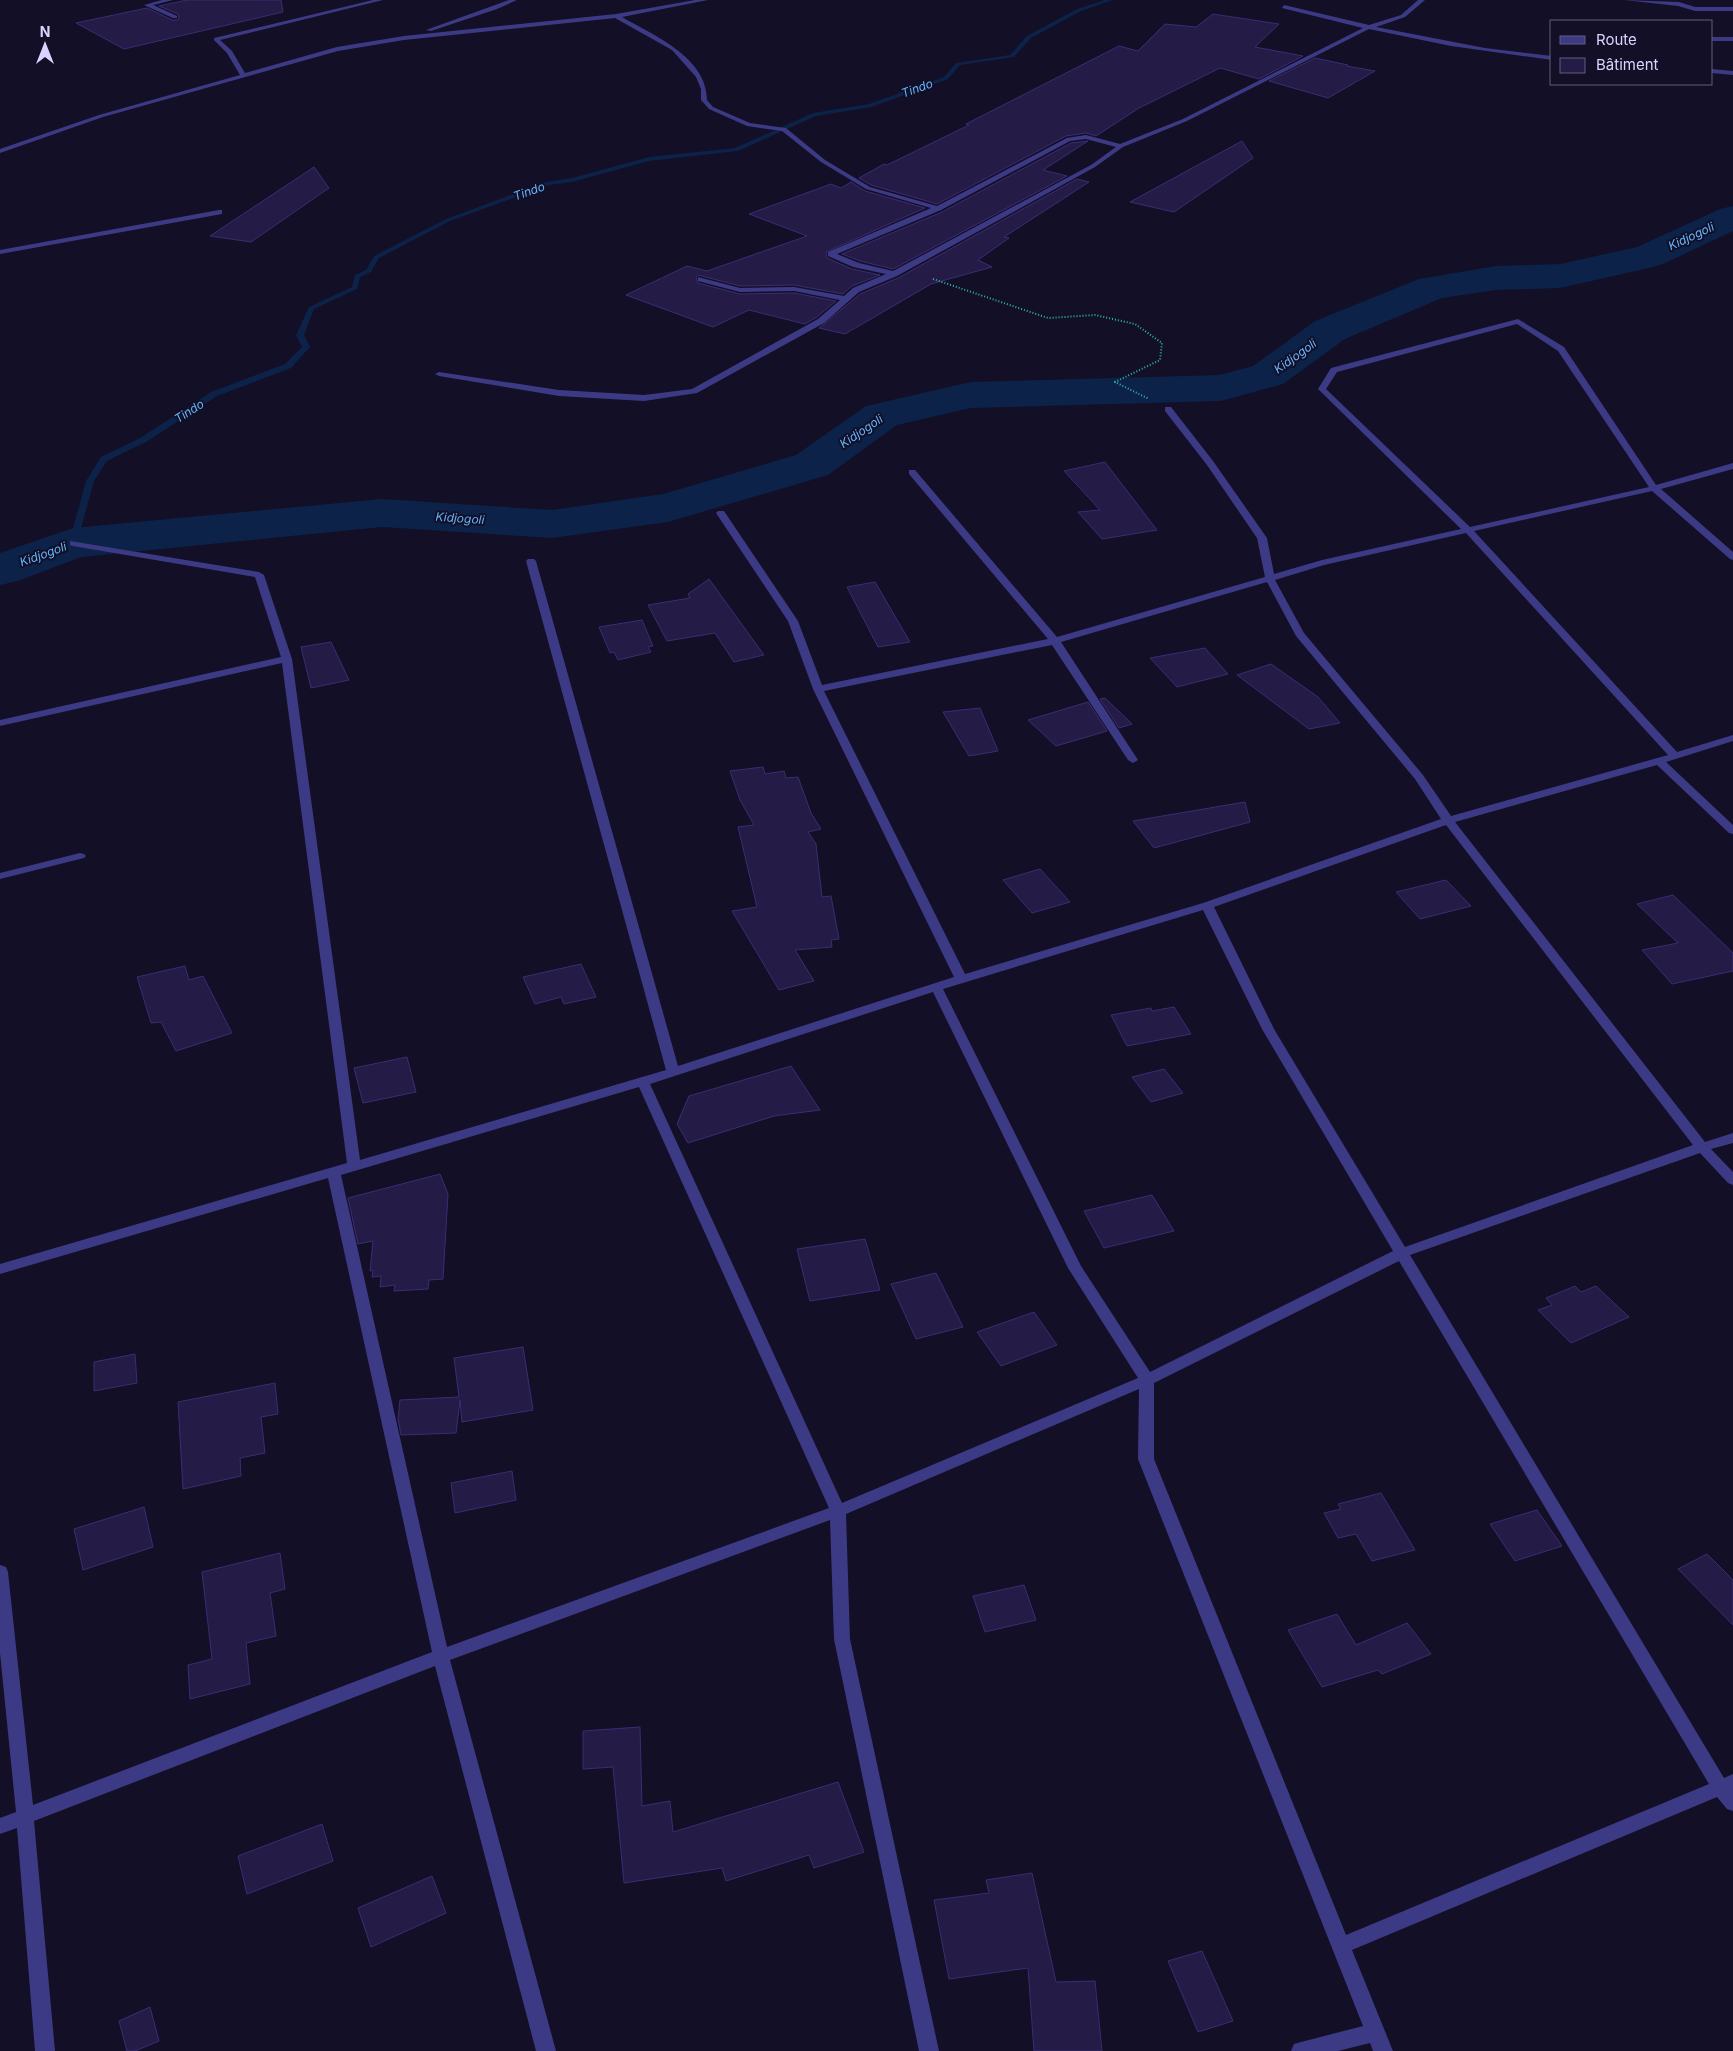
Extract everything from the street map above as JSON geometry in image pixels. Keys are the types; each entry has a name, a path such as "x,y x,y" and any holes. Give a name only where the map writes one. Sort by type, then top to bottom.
{"street":[{"path":"170,0 147,6 176,17"},
{"path":"243,75 230,52 216,39 380,0"},
{"path":"404,38 514,0"},
{"path":"0,151 101,116 337,48 404,38 616,16 705,0"},
{"path":"439,374 559,393 644,398 694,391 821,321 856,290 894,274 1093,166 1120,146 1185,120 1367,28 1404,16 1422,0"},
{"path":"1627,0 1679,4 1696,9 1733,9"},
{"path":"1284,7 1367,28 1511,54 1550,58"},
{"path":"616,16 674,49 699,76 704,89 704,100 711,108 748,125 784,129 823,161 868,188 938,208"},
{"path":"1713,39 1733,39"},
{"path":"1713,72 1733,73"},
{"path":"894,274 856,265 831,254 938,208 1069,139 1086,137 1120,146"},
{"path":"0,252 219,212"},
{"path":"701,279 740,290 794,289 846,299"},
{"path":"1675,756 1469,531 1322,389 1334,370 1518,321 1561,349 1654,488 1733,557"},
{"path":"1168,409 1210,462 1262,538 1270,579 1300,634 1420,777 1448,820 1702,1147 1733,1180"},
{"path":"818,690 1055,641 1270,579 1322,562 1469,531 1654,488 1733,466"},
{"path":"912,472 1055,641 1133,760"},
{"path":"721,513 793,621 818,690 961,979"},
{"path":"73,543 258,575 287,659 354,1164"},
{"path":"531,561 673,1072"},
{"path":"0,723 287,659"},
{"path":"0,1269 354,1164 642,1082 961,979 1207,905 1448,820 1659,761 1733,738"},
{"path":"1659,761 1733,831"},
{"path":"0,876 80,856"},
{"path":"1207,905 1268,1029 1402,1253 1727,1785 1733,1803"},
{"path":"936,987 1075,1268 1146,1380 1146,1459 1383,2051"},
{"path":"642,1082 838,1511 842,1639 929,2051"},
{"path":"0,1826 441,1656 838,1511 1146,1380 1402,1253 1702,1147 1733,1138"},
{"path":"333,1171 441,1656 546,2051"},
{"path":"0,1572 25,1816 45,2051"},
{"path":"1340,1946 1727,1785"},
{"path":"1301,2051 1375,2032"}],"path":[{"path":"894,274 927,278 1048,318 1095,315 1135,324 1162,343 1160,360 1115,382 1168,409"}],"building":[{"path":"187,0 281,0 283,12 124,49 76,23 147,8 172,20 177,20 179,18 178,14 159,6"},
{"path":"1213,14 1279,24 1255,47 1303,56 1259,79 1220,68 1139,108 1096,136 1086,133 1066,136 937,204 871,185 859,178 884,164 887,165 969,125 966,124 1119,46 1138,51 1165,24 1196,27"},
{"path":"1315,58 1375,71 1328,98 1269,81"},
{"path":"1088,141 1043,170 1067,176 893,269 860,261 842,254 942,212 1071,143"},
{"path":"1242,141 1253,158 1174,212 1130,202"},
{"path":"314,167 329,188 251,242 210,236"},
{"path":"1077,179 1089,182 1004,237 1009,238 978,260 992,267 931,284 845,334 819,328 860,294 898,278"},
{"path":"851,182 865,191 925,208 826,252 827,258 852,269 880,275 852,286 843,294 794,285 740,286 698,275 696,277 698,283 740,294 794,293 836,301 817,317 805,324 749,310 713,327 626,295 687,266 707,271 807,236 749,214 831,184 841,188"},
{"path":"1105,462 1157,530 1102,539 1078,512 1100,510 1064,471"},
{"path":"709,579 764,655 734,662 715,633 667,641 648,605 690,598 688,594"},
{"path":"875,582 910,642 878,647 847,587"},
{"path":"642,620 653,646 648,647 651,652 618,660 614,652 610,653 599,627"},
{"path":"331,642 349,680 311,688 301,647"},
{"path":"1205,648 1228,674 1177,687 1150,658"},
{"path":"1271,664 1318,697 1340,723 1309,729 1237,675"},
{"path":"1105,698 1132,724 1119,728 1100,699"},
{"path":"1088,702 1107,731 1056,746 1028,720"},
{"path":"980,708 998,751 969,756 943,712"},
{"path":"763,767 765,774 784,771 786,778 798,777 811,813 821,829 808,832 816,844 822,897 831,896 839,939 831,940 832,947 795,950 814,981 779,990 732,911 757,907 738,827 754,825 740,800 730,771"},
{"path":"1245,802 1250,822 1154,848 1133,821"},
{"path":"1040,869 1070,902 1032,913 1003,880"},
{"path":"1446,880 1471,906 1420,919 1396,892"},
{"path":"1673,895 1733,953 1733,971 1672,984 1642,950 1678,943 1637,904"},
{"path":"581,964 596,997 564,1004 561,997 535,1004 523,977"},
{"path":"185,966 189,980 203,976 232,1033 176,1051 161,1022 151,1023 137,977"},
{"path":"1174,1007 1191,1034 1127,1046 1111,1015 1151,1008 1152,1011"},
{"path":"407,1057 416,1092 363,1103 354,1068"},
{"path":"791,1066 820,1110 774,1116 688,1143 677,1124 689,1096"},
{"path":"1164,1069 1183,1093 1151,1102 1132,1077"},
{"path":"440,1174 448,1194 443,1279 429,1280 428,1289 394,1291 395,1285 380,1287 381,1276 372,1277 373,1270 370,1271 373,1241 358,1244 348,1198"},
{"path":"1152,1195 1174,1231 1104,1248 1084,1211"},
{"path":"865,1239 880,1290 810,1301 797,1249"},
{"path":"936,1273 963,1327 916,1339 891,1284"},
{"path":"1575,1286 1581,1292 1596,1286 1629,1317 1571,1343 1538,1310 1552,1305 1546,1298"},
{"path":"1034,1312 1057,1345 1001,1366 977,1332"},
{"path":"523,1347 533,1410 462,1422 460,1400 456,1433 401,1435 398,1419 400,1400 459,1397 454,1358"},
{"path":"135,1354 137,1383 94,1391 94,1362"},
{"path":"275,1383 278,1414 261,1417 265,1453 240,1458 241,1476 183,1489 178,1402"},
{"path":"512,1471 516,1500 455,1513 451,1483"},
{"path":"1381,1493 1415,1550 1372,1561 1356,1534 1338,1538 1324,1513 1341,1509 1338,1504"},
{"path":"144,1507 153,1547 83,1570 74,1529"},
{"path":"1537,1510 1562,1546 1515,1561 1490,1524"},
{"path":"280,1553 285,1589 270,1593 276,1636 246,1643 250,1684 190,1699 188,1665 212,1659 202,1572"},
{"path":"1707,1554 1733,1580 1733,1625 1678,1569"},
{"path":"1024,1585 1036,1620 985,1632 973,1596"},
{"path":"1337,1614 1356,1645 1407,1623 1431,1654 1382,1674 1378,1670 1322,1687 1288,1630"},
{"path":"640,1727 642,1806 670,1801 673,1832 838,1782 864,1852 814,1868 809,1855 726,1881 722,1868 624,1883 613,1767 583,1769 583,1731"},
{"path":"322,1824 333,1861 247,1894 238,1856"},
{"path":"1032,1873 1056,1982 1095,1981 1102,2051 1034,2051 1028,1968 949,1979 934,1900 989,1893 986,1880"},
{"path":"432,1876 446,1913 371,1947 358,1908"},
{"path":"1202,1951 1233,2021 1198,2032 1168,1961"},
{"path":"150,2007 159,2041 135,2051 127,2051 119,2021"}],"waterway":[{"name":"Tindo","path":"73,543 90,481 104,459 143,440 214,394 288,366 306,347 300,335 311,308 355,288 357,276 369,271 376,257 448,220 548,183 572,180 649,159 736,150 815,114 870,106 946,78 958,64 1012,56 1029,37 1079,10 1110,0"},
{"name":"Kidjogoli","path":"0,570 73,543 382,513 552,524 668,508 812,465 882,415 971,395 1221,388 1268,375 1330,330 1433,287 1496,278 1560,276 1649,256 1733,217"}]}
